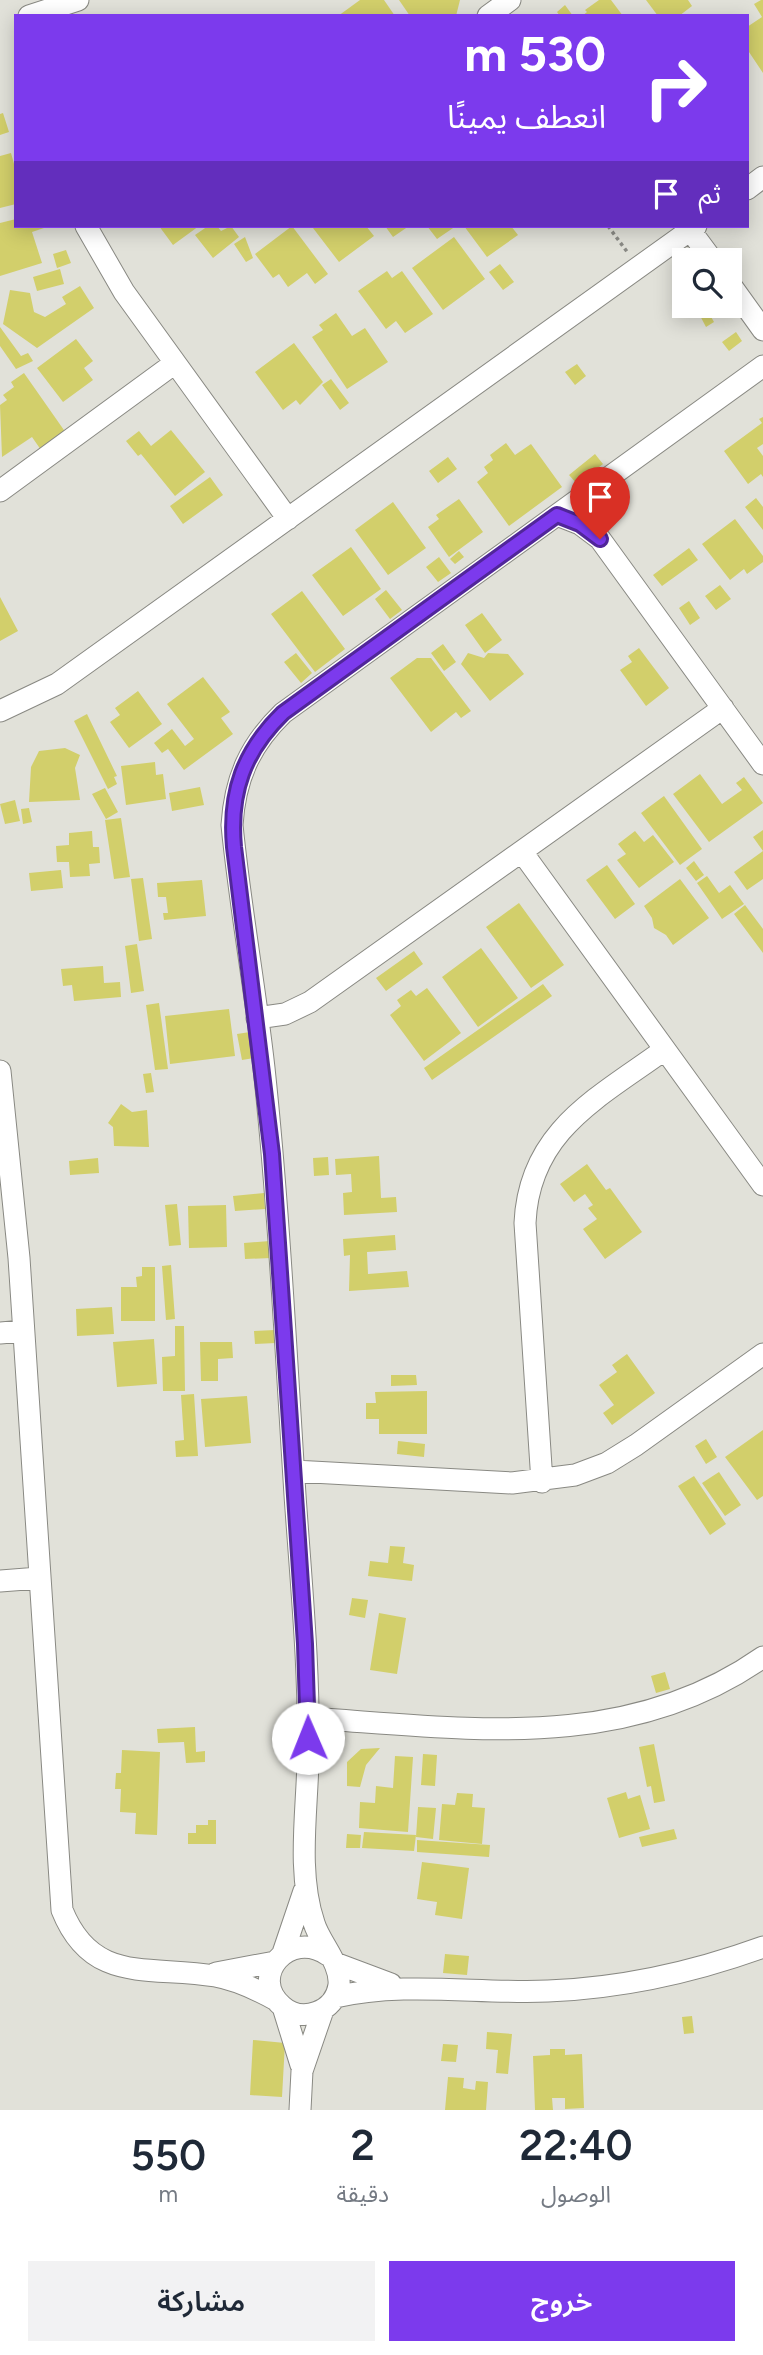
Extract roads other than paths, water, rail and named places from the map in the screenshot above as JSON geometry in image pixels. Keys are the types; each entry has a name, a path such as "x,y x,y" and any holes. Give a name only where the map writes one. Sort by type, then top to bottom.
{"street":[{"path":"34,14 78,0"},
{"path":"75,14 91,0"},
{"path":"87,228 105,264 288,519"},
{"path":"0,712 57,684 693,228 705,248"},
{"path":"742,301 763,330"},
{"path":"0,491 175,363"},
{"path":"300,2110 302,2071 339,1981 313,1920 306,1882 308,1718 294,1471 272,1154 232,825 236,787 250,751 283,713 763,366"},
{"path":"590,491 592,516 600,539 763,764"},
{"path":"557,515 580,524 600,539"},
{"path":"257,1018 285,1014 310,1002 723,708"},
{"path":"522,852 763,1185"},
{"path":"542,1482 525,1223 529,1188 541,1156 562,1127 664,1050"},
{"path":"0,1071 13,1186 60,1888 62,1910 70,1929 91,1952 118,1967 201,1974 232,1980 302,2015 329,2004 410,1987"},
{"path":"0,1333 23,1331"},
{"path":"294,1471 513,1483 542,1482 575,1475 607,1463 636,1445 763,1354"},
{"path":"0,1581 39,1578"},
{"path":"308,1718 507,1730 596,1724 681,1700 721,1682 763,1657"},
{"path":"302,2071 270,1981 306,1882"},
{"path":"201,1974 279,1957 306,1946 371,1978 410,1987 548,1991 609,1986 669,1975 763,1947"}]}
